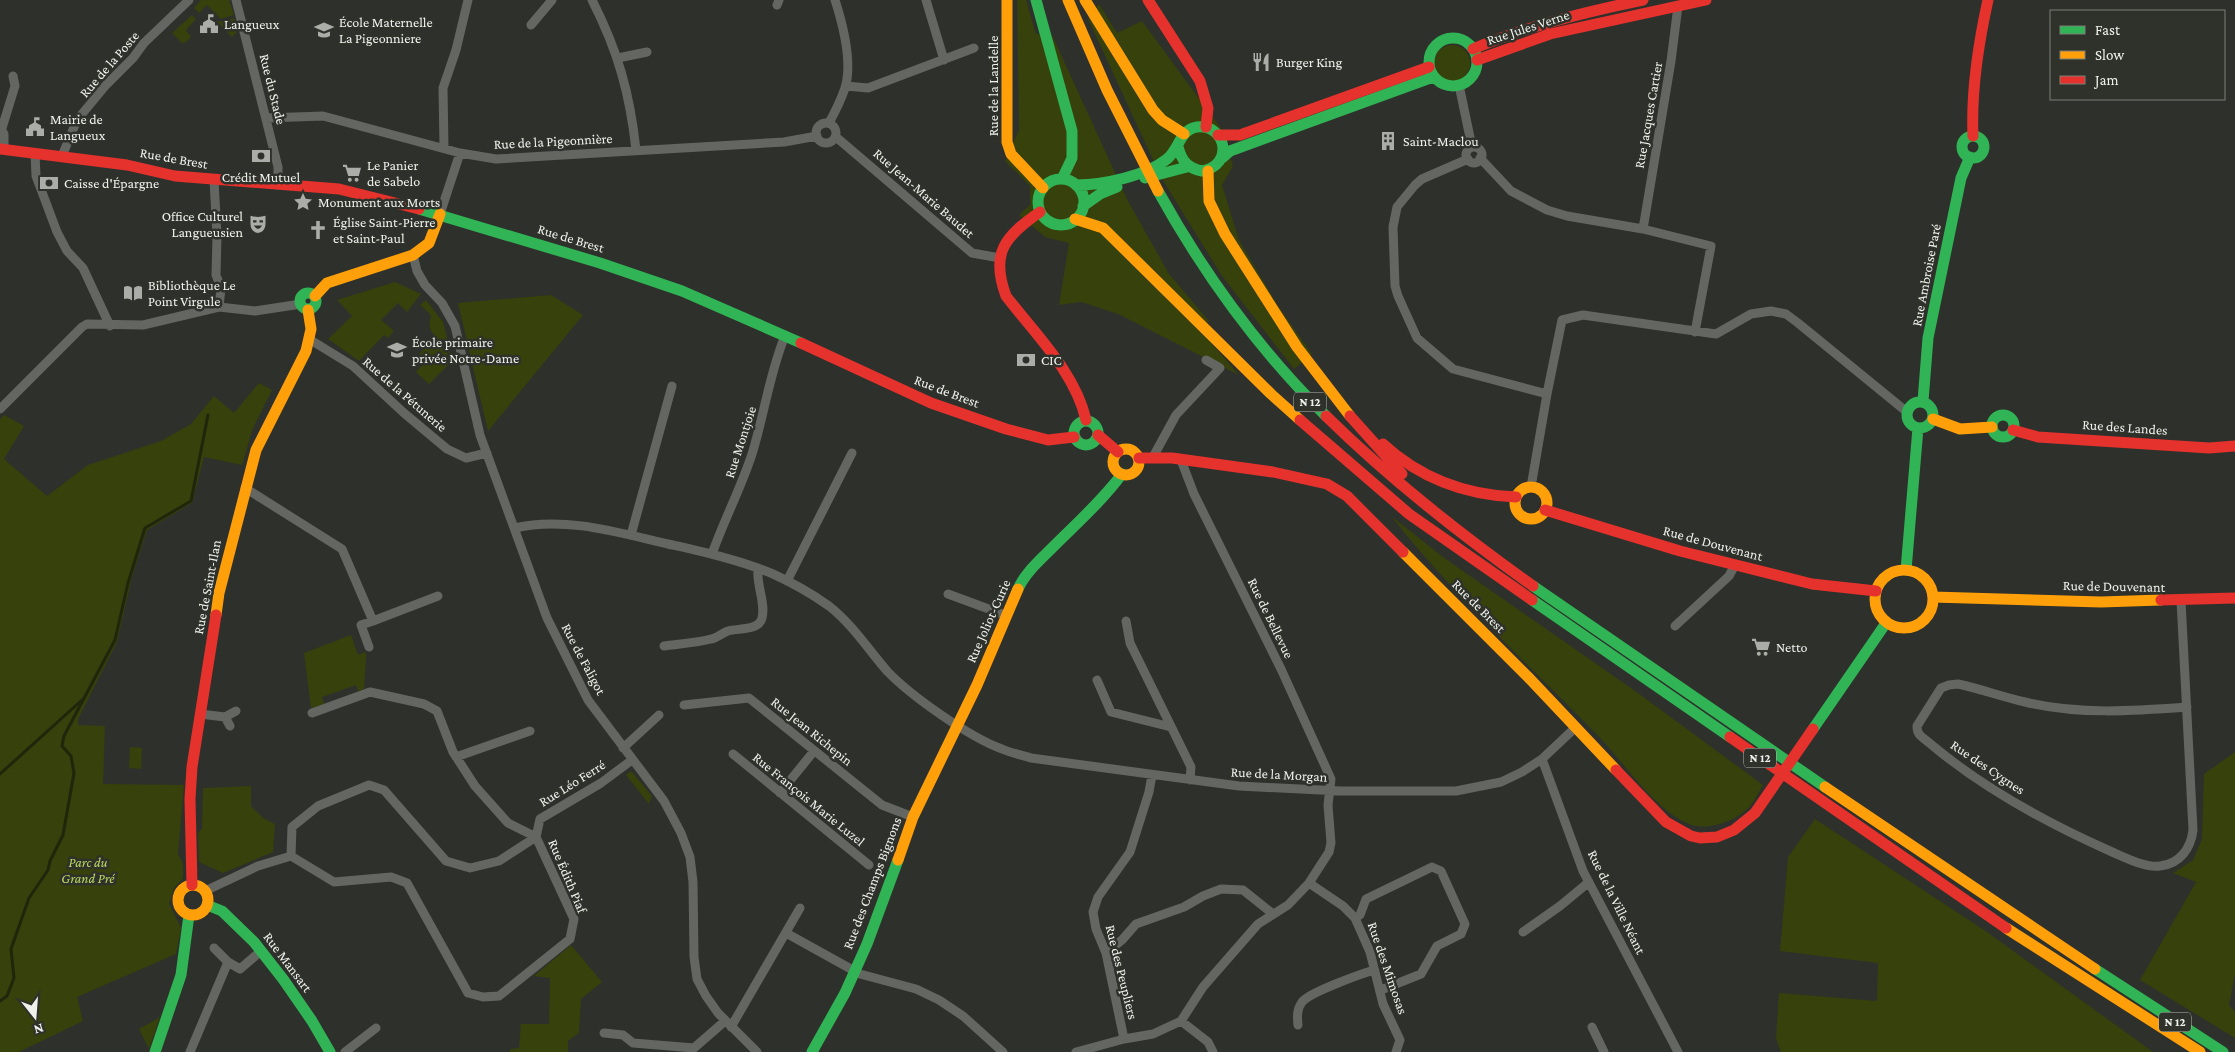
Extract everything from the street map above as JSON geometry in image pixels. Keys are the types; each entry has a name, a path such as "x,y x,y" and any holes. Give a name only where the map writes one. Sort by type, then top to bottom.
{"main road":[{"name":"Rue de la Landelle","path":"1008,0 1007,142 1011,154 1043,188"},
{"path":"1036,0 1072,132 1072,158 1062,179"},
{"path":"1058,0 1111,124"},
{"name":"N 12","path":"1068,0 1134,147 1162,201 1198,262 1227,302 1302,394 1388,476 1438,517 1500,562 1991,902 2223,1052"},
{"path":"1085,0 1152,110 1162,120 1184,134"},
{"path":"1148,0 1200,81 1208,108 1206,127"},
{"name":"Rue Jules Verne","path":"1473,48 1507,35 1573,15 1643,0"},
{"name":"Rue Jules Verne","path":"1477,60 1550,34 1706,0"},
{"name":"Rue Ambroise Paré","path":"1923,402 1930,328 1961,178 1970,157 1964,153 1962,146 1966,139 1973,136 1971,106 1979,42 1988,0"},
{"path":"1455,37 1462,39 1473,48 1477,60 1474,73 1470,78 1459,85 1445,85 1431,72 1429,54 1432,48 1442,40 1455,37"},
{"path":"1178,147 1182,162 1187,167 1193,171 1208,171 1218,164 1230,151 1431,72"},
{"path":"1218,135 1240,135 1431,72"},
{"path":"1187,167 1159,173 1100,194 1083,206 1076,220 1070,223 1056,224 1049,222 1040,212 1038,199 1043,188 1055,180 1062,179 1076,185 1098,185 1158,164 1168,158 1178,147 1184,134 1198,127 1206,127 1218,135 1223,146 1222,158"},
{"name":"Rue de Brest","path":"2,149 136,166 175,176 339,189 440,214 638,275 735,313 939,406 1006,429 1048,440 1074,437"},
{"path":"1130,165 1141,188"},
{"path":"1208,171 1206,186 1212,210 1265,302 1293,344 1355,425 1374,446 1408,480 1471,532 1500,562"},
{"path":"1076,185 1081,191 1083,206"},
{"path":"1040,212 1014,230 1006,240 1000,258 1002,287 1006,296 1067,377 1084,408 1086,420"},
{"path":"304,307 312,308 316,304 315,296 327,283 413,255 428,243 440,214"},
{"path":"1076,220 1103,228 1271,394 1338,454 1410,514"},
{"name":"Rue de Saint-Ilan","path":"192,885 191,789 200,714 219,592 256,450 306,351 310,319 304,307"},
{"path":"1321,380 1391,452 1422,472 1465,492 1491,497 1516,497"},
{"name":"N 12","path":"1286,392 1410,514 2002,926 2200,1052"},
{"path":"1914,402 1923,402 1933,410 1933,419 1927,426 1918,428 1910,424 1907,412 1914,402"},
{"name":"Rue des Landes","path":"1933,419 1960,429 1992,427 1996,418 2006,416 2012,419 2013,430 2046,437 2209,448 2235,446"},
{"path":"1086,420 1076,425 1074,437 1082,445 1096,439"},
{"path":"1086,420 1096,425 1096,439"},
{"path":"1906,570 1918,428"},
{"path":"1096,439 1116,455"},
{"path":"1130,449 1139,458 1137,469 1130,474 1122,474 1116,469 1116,455 1130,449"},
{"name":"Rue de Brest","path":"1139,458 1152,457 1181,460 1300,477 1326,484 1347,496 1576,727 1666,822 1691,836 1709,838 1725,834 1740,826 1755,812 1886,623"},
{"name":"Rue Joliot-Curie","path":"958,724 977,685 1005,615 1021,582 1030,570 1110,490 1122,474"},
{"path":"1531,486 1541,490 1547,500 1546,510 1536,519 1527,519 1516,510 1516,497 1523,488 1531,486"},
{"name":"Rue de Douvenant","path":"1546,510 1680,550 1812,584 1876,591"},
{"path":"1906,570 1921,576 1927,582 1932,597 1929,613 1918,624 1902,628 1886,623 1876,609 1876,591 1880,582 1887,576 1906,570"},
{"name":"Rue de Douvenant","path":"1932,597 2101,602 2235,598"},
{"name":"Rue des Champs Bignons","path":"812,1052 845,993 913,817 958,724"},
{"path":"197,885 205,891 207,905 198,915 189,915 181,910 177,901 183,888 197,885"},
{"name":"Rue Mansart","path":"207,905 222,911 242,928 283,979 312,1021 330,1052"},
{"path":"155,1052 180,976 189,915"},
{"path":"2114,997 2145,1026 2180,1052"}],"street":[{"name":"Rue de la Poste","path":"62,156 77,120 106,85 133,58 144,43 189,0"},
{"name":"Rue du Stade","path":"236,0 278,167 278,185"},
{"path":"444,148 443,88 456,50 468,0"},
{"path":"531,25 552,0"},
{"path":"592,0 618,58 632,116 636,150"},
{"path":"829,123 846,86 848,55 842,23 835,0"},
{"path":"926,0 944,60"},
{"name":"Rue Jacques Cartier","path":"1643,229 1672,61 1678,6"},
{"path":"846,86 868,88 974,48"},
{"path":"618,58 647,52"},
{"path":"2,149 1,128 15,86 13,76"},
{"path":"1459,85 1472,147"},
{"name":"Rue de la Pigeonnière","path":"266,118 323,116 460,153 496,159 547,158 636,150 784,142 817,136"},
{"path":"829,123 836,130 836,137 826,143 820,141 817,136 817,130 820,125 829,123"},
{"name":"Rue Jean-Marie Baudet","path":"836,137 972,253 1000,258"},
{"path":"1472,147 1479,149 1480,158 1511,191 1547,210 1574,218 1643,229 1711,246 1695,332"},
{"path":"1468,159 1467,151 1472,147"},
{"path":"35,153 36,176 40,190 67,251 83,268 110,326"},
{"path":"440,214 460,153"},
{"path":"1468,159 1474,162 1480,158"},
{"path":"1468,159 1422,179 1397,208 1393,227 1395,286 1398,296 1417,338 1453,369 1547,394"},
{"path":"214,180 217,236 216,275 220,288 219,307"},
{"name":"Rue de Faligot","path":"413,255 417,271 425,285 442,303 455,326 473,408 487,453 546,618 588,700 664,801 681,833 690,857 694,882 694,957 697,979 706,996 728,1024 757,1052"},
{"path":"0,408 82,326 93,324 110,326 152,323 219,307 255,311 304,307"},
{"path":"1531,486 1562,320 1583,315 1716,334 1751,314 1771,311 1786,314 1907,412"},
{"name":"Rue Montjoie","path":"712,554 752,456 765,412 780,348 785,336"},
{"name":"Rue de la Pétunerie","path":"309,339 327,348 353,366 409,418 447,448 466,458 487,453"},
{"path":"1152,457 1176,415 1220,368 1206,360"},
{"path":"631,535 672,386"},
{"path":"787,581 852,453"},
{"name":"Rue de Bellevue","path":"1181,460 1194,494 1281,669 1318,746 1331,779 1328,806 1331,843 1329,852 1309,883 1288,905 1258,924 1230,955 1204,987 1181,1021"},
{"path":"245,488 342,548 373,621"},
{"name":"Rue de la Morgan","path":"515,528 548,525 583,526 712,554 758,568 808,592 830,608 905,688 969,731 1001,749 1031,758 1239,786 1422,792 1477,788 1501,782 1542,759 1576,727"},
{"path":"1675,626 1728,576 1735,564"},
{"path":"664,646 719,637 725,632 756,627 761,623 763,615 758,568"},
{"path":"948,594 1005,615"},
{"path":"369,647 361,625 438,596"},
{"name":"Rue des Cygnes","path":"2180,601 2187,708 2192,840 2186,853 2172,863 2154,866 2126,858 2054,825 2008,799 1953,762 1919,734 1917,726 1941,688 1958,684 2026,703 2062,709 2124,712 2187,708"},
{"path":"1126,621 1130,643 1190,767 1190,780"},
{"path":"1097,680 1111,712 1171,727"},
{"path":"312,713 370,692 424,704 437,710 456,757 475,786 508,823 536,837"},
{"name":"Rue Jean Richepin","path":"684,705 749,698 882,805 913,817"},
{"path":"200,714 225,717 236,711"},
{"path":"623,748 659,715"},
{"path":"225,717 230,726"},
{"path":"456,757 530,731"},
{"path":"780,793 814,751"},
{"name":"Rue François Marie Luzel","path":"733,754 869,865"},
{"name":"Rue de la Ville Néant","path":"1542,759 1589,882 1678,1052"},
{"name":"Rue Léo Ferré","path":"536,837 540,819 601,783 632,760"},
{"name":"Rue des Peupliers","path":"1124,1039 1106,953 1096,929 1093,912 1098,898 1130,852 1149,792 1152,775"},
{"name":"Rue Édith Piaf","path":"369,785 384,790 446,861 470,868 499,861 536,837 574,919 570,940 500,996 483,997 468,993 407,882 391,877 334,882 291,856 292,827 318,806 369,785"},
{"path":"205,891 258,866 291,856"},
{"path":"1356,918 1360,915 1366,899 1432,867 1441,871 1465,924 1461,934 1437,946 1421,974 1381,990"},
{"path":"1523,932 1560,906 1589,882"},
{"name":"Rue des Mimosas","path":"1309,883 1343,906 1356,918 1370,952 1384,1004 1400,1040 1396,1052"},
{"path":"1106,953 1122,940 1136,924 1184,907 1203,896 1221,889 1243,890 1273,914"},
{"path":"604,1033 622,1035 638,1048 694,1048 728,1024 800,908"},
{"path":"786,933 860,974 916,989 939,1000 964,1016 1002,1052"},
{"path":"214,948 228,962 240,968 261,951"},
{"path":"190,1052 228,962"},
{"path":"1298,1024 1297,1013 1303,1000 1353,976 1374,970"},
{"path":"1076,1052 1124,1039 1153,1034 1181,1021 1208,1042 1213,1052"},
{"path":"1592,1027 1604,1052"},
{"path":"345,1052 376,1028"}],"green space":[{"path":"201,0 229,0 234,15 221,19 207,5 199,13 194,8"},
{"path":"1017,0 1026,0 1036,34 1052,35 1128,201 1169,274 1209,321 1200,330 1239,375 1118,314 1081,302 1059,305 1069,243 1045,237 1019,215 1030,205 1030,186 1005,161 1019,130"},
{"path":"1099,4 1117,33 1142,21 1220,127 1233,166 1222,185 1239,240 1278,306 1312,354 1294,369 1222,276 1162,179 1088,19"},
{"path":"192,15 196,19 186,30 191,37 182,43 172,33"},
{"path":"234,18 238,31 232,37 217,22"},
{"path":"1452,45 1459,46 1465,50 1469,56 1469,70 1465,76 1459,80 1452,81 1445,80 1439,76 1435,70 1434,63 1435,56 1439,50 1445,46"},
{"path":"395,282 421,294 407,312 398,303 381,320 394,331 388,338 384,335 359,361 328,339 352,316 337,300"},
{"path":"551,295 583,315 488,431 458,303"},
{"path":"426,300 443,322 453,360 429,384 416,372 426,361 419,354 436,337 430,327 431,315 420,305"},
{"name":"Parc du Grand Pré","path":"259,383 272,390 253,428 242,465 204,457 192,503 147,530 132,577 117,642 78,719 78,725 105,726 103,784 184,785 178,854 183,864 183,878 174,888 169,904 181,928 176,954 77,997 83,1021 19,1052 0,1052 0,419 4,415 24,426 4,459 47,496 88,465 161,441 191,424 214,396 234,413"},
{"path":"1391,516 1443,557 1638,693 1763,785 1751,805 1731,820 1705,827 1689,824 1665,809 1600,738 1492,630 1415,546"},
{"path":"351,635 358,655 365,652 366,655 364,689 358,691 356,685 322,697 324,704 311,708 304,653"},
{"path":"130,747 142,748 141,769 129,768"},
{"path":"2235,752 2235,974 2229,1005 2235,1012 2235,1038 2140,980 2196,882 2173,873 2193,860 2202,839 2204,774"},
{"path":"631,771 652,796 649,804 626,775"},
{"path":"251,786 251,806 263,818 275,824 273,852 223,873 199,862 198,833 202,829 203,788"},
{"path":"1815,819 1987,932 2153,1052 1781,1052 1776,1039 1779,993 1877,1001 1878,963 1780,951 1788,857"},
{"path":"571,945 602,982 581,999 579,1033 568,1041 568,1052 510,1052 510,1049 519,1048 521,1024 549,1024 550,978 534,976"},
{"path":"160,1017 149,1049 139,1029"}],"waterway":[{"path":"0,1001 7,996 14,978 11,949 29,898 48,870 50,861 63,835 74,773 71,756 62,746 64,736 115,640 128,583 145,528 191,501 208,415"},
{"path":"0,774 82,700"}],"traffic: fast":[{"path":"1036,0 1072,131 1072,158 1062,179"},
{"path":"1448,38 1458,38 1467,42 1473,48 1477,62 1473,76 1467,82 1458,86 1448,86 1439,82 1433,76 1429,67 1429,57 1433,48 1439,42 1448,38"},
{"path":"1222,158 1230,151 1433,77"},
{"path":"1076,185 1111,181 1148,170 1167,159 1183,136 1191,129 1197,127 1207,128 1215,132 1223,146 1219,162 1212,168 1202,171 1189,166 1181,156 1178,147"},
{"path":"1973,136 1981,139 1984,147 1981,155 1973,158 1965,155 1962,147 1965,139 1973,136"},
{"path":"1923,401 1928,338 1961,178 1970,157"},
{"path":"1145,178 1187,167"},
{"path":"1061,179 1074,183 1080,189 1084,202 1080,215 1074,221 1061,225 1048,221 1042,215 1038,202 1042,189 1048,183 1061,179"},
{"path":"1083,206 1100,194 1117,187"},
{"path":"1158,191 1213,281 1255,337 1301,391 1326,416"},
{"path":"419,209 600,263 682,291 801,343"},
{"path":"305,293 311,293 316,298 316,301 314,307 305,309 300,304 300,298 305,293"},
{"path":"1920,402 1929,406 1933,415 1929,424 1920,428 1911,424 1907,415 1911,406 1920,402"},
{"path":"2003,415 2011,418 2014,426 2011,434 2003,437 1995,434 1992,426 1995,418 2003,415"},
{"path":"1081,421 1091,421 1098,428 1098,433 1098,438 1091,445 1081,445 1074,438 1074,428 1081,421"},
{"path":"1906,570 1918,428"},
{"path":"1018,589 1033,567 1097,503 1122,474"},
{"path":"1533,586 1825,787"},
{"path":"1532,600 1730,737"},
{"path":"1813,729 1886,623"},
{"path":"812,1052 845,993 867,944 898,860"},
{"path":"207,905 222,911 254,942 283,979 312,1021 330,1052"},
{"path":"155,1052 181,975 189,915"},
{"path":"2095,969 2223,1052"}],"traffic: slow":[{"path":"1007,0 1007,142 1011,154 1043,188"},
{"path":"1068,0 1107,90 1158,191"},
{"path":"1085,0 1153,110 1162,120 1184,134"},
{"path":"1208,171 1209,201 1225,234 1297,347 1350,416"},
{"path":"315,296 327,283 413,255 429,243 440,214"},
{"path":"1075,219 1103,228 1271,394 1300,420"},
{"path":"216,615 219,593 256,450 306,351 311,329 308,310"},
{"path":"1933,419 1960,429 1992,427"},
{"path":"1126,449 1135,453 1139,462 1135,471 1126,475 1117,471 1113,462 1117,453 1126,449"},
{"path":"1531,487 1537,488 1542,492 1546,497 1547,503 1546,509 1542,514 1537,518 1531,519 1525,518 1520,514 1516,509 1515,503 1516,497 1520,492 1525,488 1531,487"},
{"path":"1403,552 1530,679 1616,770"},
{"path":"1904,570 1915,572 1928,583 1933,599 1931,610 1920,623 1904,628 1893,626 1880,615 1875,599 1877,588 1888,575 1904,570"},
{"path":"898,860 913,817 977,685 1018,589"},
{"path":"1933,597 2101,602 2161,600"},
{"path":"1825,787 2095,969"},
{"path":"193,885 204,889 208,900 204,911 193,915 182,911 178,900 182,889 193,885"},
{"path":"2006,928 2200,1052"}],"traffic: jam":[{"path":"1148,0 1200,81 1208,108 1206,127"},
{"path":"1473,49 1557,20 1643,0"},
{"path":"1477,60 1550,34 1706,0"},
{"path":"1973,136 1976,68 1988,0"},
{"path":"1218,135 1240,135 1429,67"},
{"path":"0,149 127,165 175,176 339,189 419,209"},
{"path":"1040,212 1018,229 1004,247 1000,257 1001,281 1006,296 1064,370 1081,402 1086,420"},
{"path":"801,343 931,403 1006,429 1048,440 1074,437"},
{"path":"1326,416 1375,462 1426,505 1533,586"},
{"path":"1350,416 1402,474"},
{"path":"1300,420 1409,514 1532,600"},
{"path":"2013,430 2038,437 2209,448 2235,446"},
{"path":"1098,435 1118,452"},
{"path":"1383,444 1413,467 1445,483 1479,493 1516,497"},
{"path":"1139,458 1172,458 1273,472 1327,484 1347,496 1403,552"},
{"path":"1545,510 1680,551 1812,584 1876,591"},
{"path":"2161,600 2235,598"},
{"path":"192,885 190,799 192,767 216,615"},
{"path":"1616,770 1666,822 1691,836 1700,838 1717,837 1734,830 1755,813 1813,729"},
{"path":"1730,737 2006,928"}],"place":[{"name":"Langueux","path":"209,24"},
{"name":"École Maternelle La Pigeonniere","path":"324,30"},
{"name":"Burger King","path":"1261,62"},
{"name":"Mairie de Langueux","path":"35,127"},
{"name":"Saint-Maclou","path":"1388,141"},
{"name":"Crédit Mutuel","path":"261,156"},
{"name":"Le Panier de Sabelo","path":"352,173"},
{"name":"Caisse d'Épargne","path":"49,183"},
{"name":"Monument aux Morts","path":"303,202"},
{"name":"Office Culturel Langueusien","path":"258,224"},
{"name":"Église Saint-Pierre et Saint-Paul","path":"318,230"},
{"name":"Bibliothèque Le Point Virgule","path":"133,293"},
{"name":"École primaire privée Notre-Dame","path":"397,350"},
{"name":"CIC","path":"1026,360"},
{"name":"Netto","path":"1761,647"}]}
